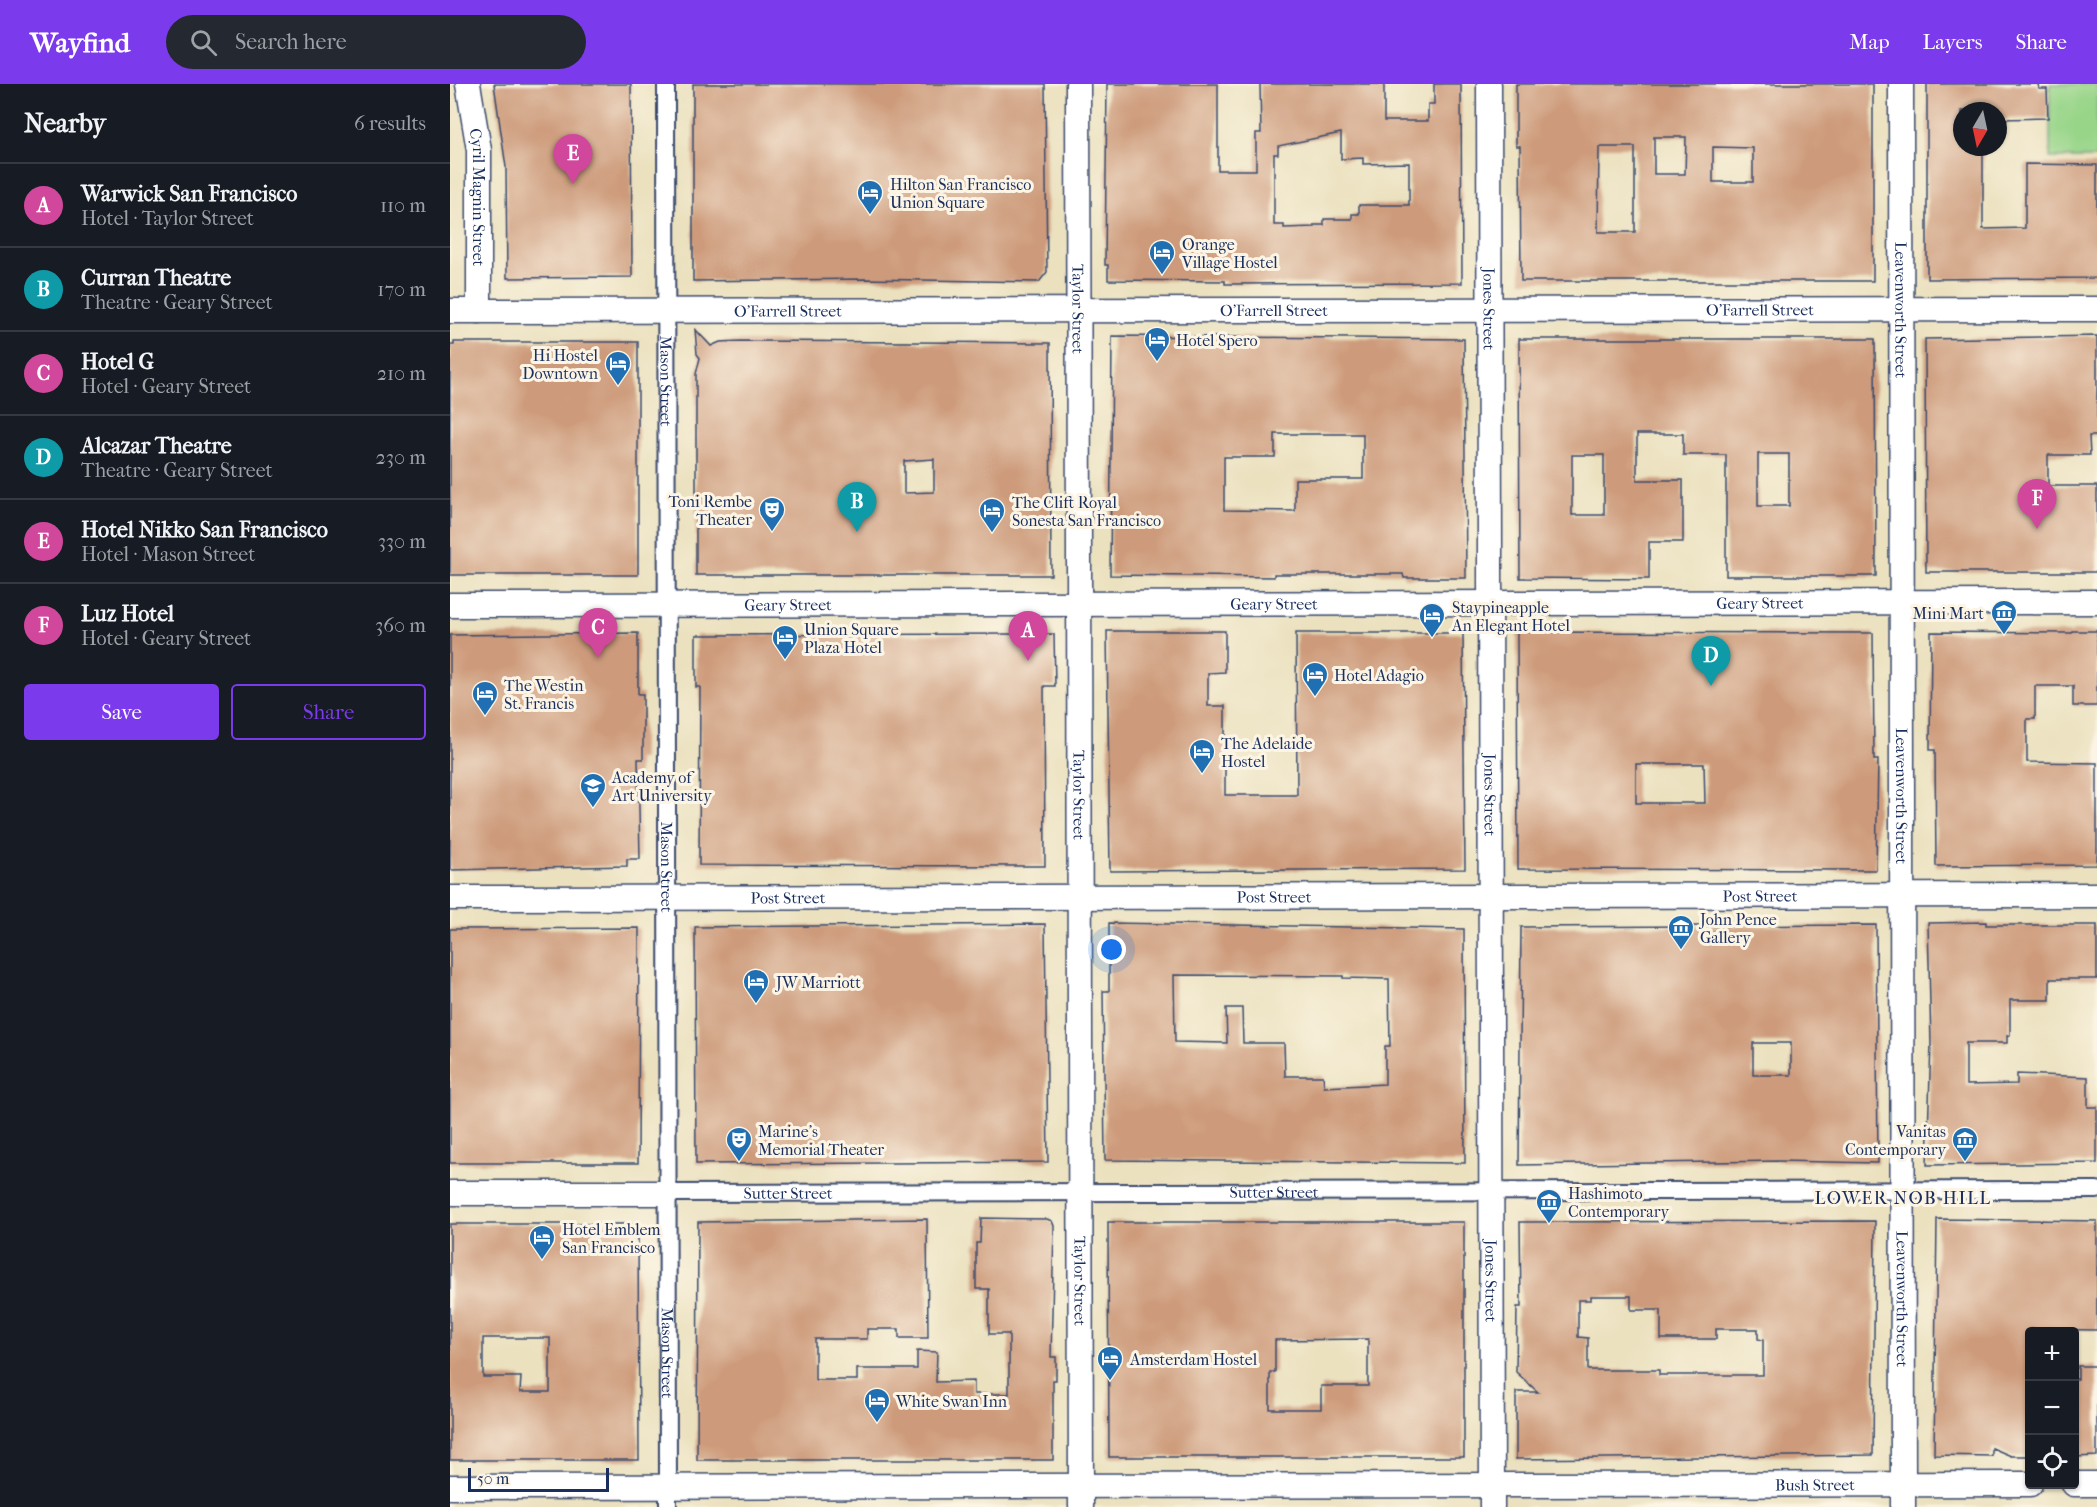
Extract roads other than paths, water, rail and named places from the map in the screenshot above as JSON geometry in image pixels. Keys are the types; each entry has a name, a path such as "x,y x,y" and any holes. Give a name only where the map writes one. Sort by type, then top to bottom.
{"main road":[{"name":"Cyril Magnin Street","path":"468,84 479,150 479,311"},
{"name":"Taylor Street","path":"1078,84 1081,1497"},
{"name":"Jones Street","path":"1490,84 1492,1496"},
{"name":"Leavenworth Street","path":"1901,84 1903,1496"},
{"name":"O'Farrell Street","path":"450,311 2097,309"},
{"name":"Geary Street","path":"450,605 2097,602"},
{"name":"Post Street","path":"450,898 2097,896"},
{"name":"Sutter Street","path":"450,1193 668,1193"},
{"name":"Bush Street","path":"450,1487 668,1497 1903,1496 2025,1484"},
{"path":"2079,1484 2097,1484"}],"street":[{"name":"Mason Street","path":"666,84 668,1497"},
{"name":"Sutter Street","path":"668,1193 2097,1190"}],"place":[{"name":"Hotel Nikko San Francisco","path":"573,184"},
{"name":"Hilton San Francisco Union Square","path":"870,216"},
{"name":"Orange Village Hostel","path":"1162,276"},
{"name":"Hotel Spero","path":"1157,363"},
{"name":"Hi Hostel Downtown","path":"618,387"},
{"name":"Luz Hotel","path":"2037,529"},
{"name":"Curran Theatre","path":"857,532"},
{"name":"Toni Rembe Theater","path":"772,533"},
{"name":"The Clift Royal Sonesta San Francisco","path":"992,534"},
{"name":"Mini Mart","path":"2004,636"},
{"name":"Staypineapple An Elegant Hotel","path":"1432,639"},
{"name":"Hotel G","path":"598,658"},
{"name":"Union Square Plaza Hotel","path":"785,661"},
{"name":"Warwick San Francisco","path":"1028,661"},
{"name":"Alcazar Theatre","path":"1711,686"},
{"name":"Hotel Adagio","path":"1315,698"},
{"name":"The Westin St. Francis","path":"485,717"},
{"name":"The Adelaide Hostel","path":"1202,775"},
{"name":"Academy of Art University","path":"593,809"},
{"name":"John Pence Gallery","path":"1681,951"},
{"name":"JW Marriott","path":"756,1005"},
{"name":"Marine's Memorial Theater","path":"739,1163"},
{"name":"Vanitas Contemporary","path":"1965,1163"},
{"name":"Hashimoto Contemporary","path":"1549,1225"},
{"name":"Hotel Emblem San Francisco","path":"542,1261"},
{"name":"Amsterdam Hostel","path":"1110,1382"},
{"name":"White Swan Inn","path":"877,1424"}],"district":[{"name":"LOWER NOB HILL","path":"1903,1198"}]}
